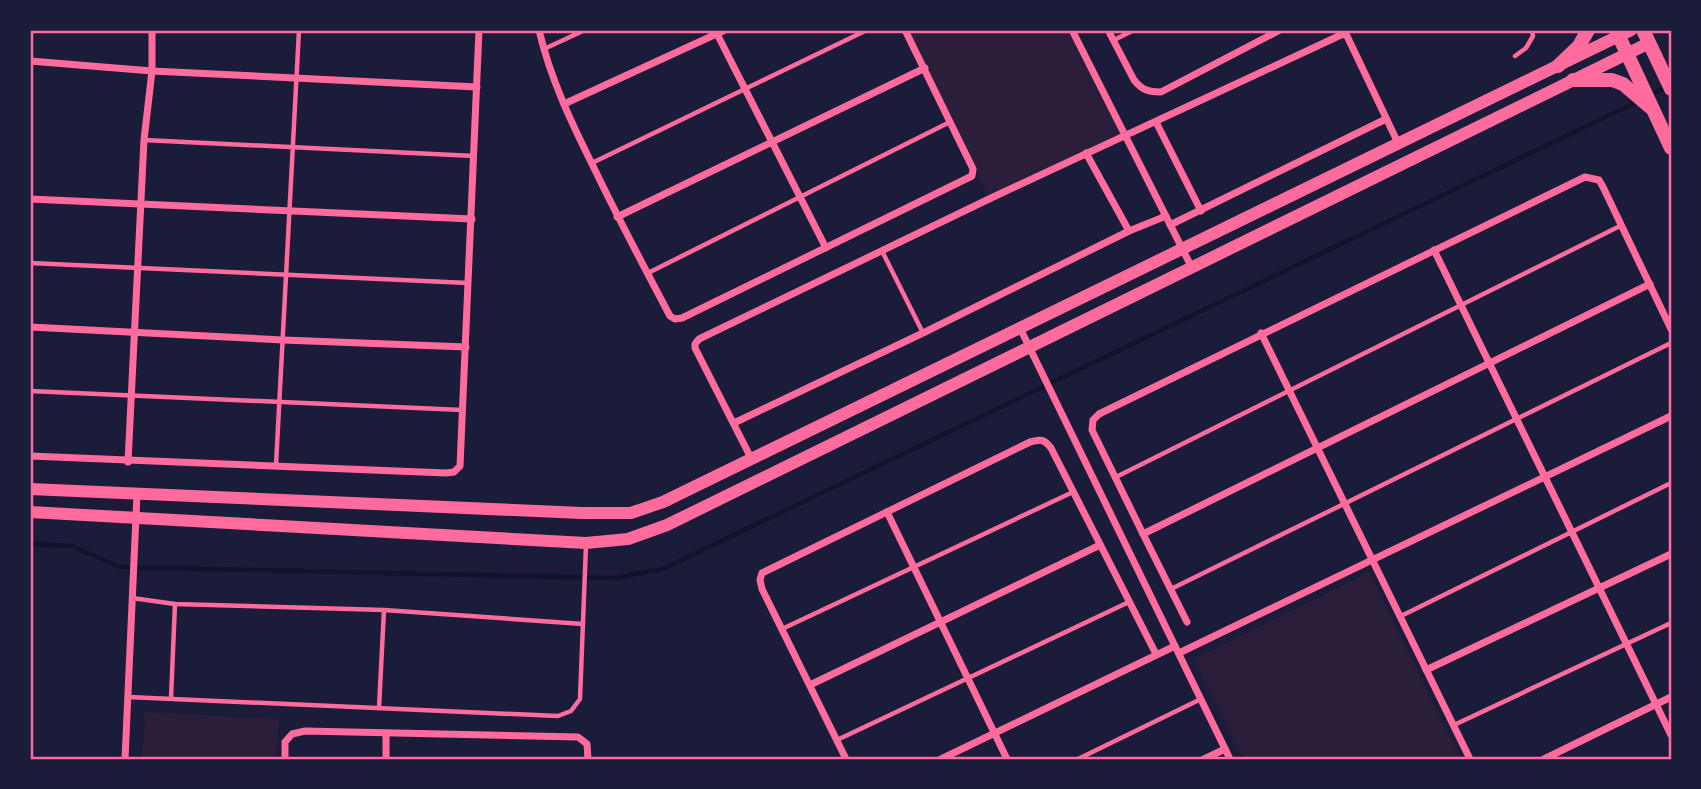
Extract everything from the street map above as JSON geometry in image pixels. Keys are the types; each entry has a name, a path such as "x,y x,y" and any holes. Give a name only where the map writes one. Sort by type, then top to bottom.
{"highway":[{"path":"1558,66 1579,46 1588,30"},
{"path":"1622,32 1627,54 1671,148"},
{"path":"1646,36 1671,89"},
{"path":"1573,80 1612,80 1623,84 1656,113"}],"main road":[{"path":"30,489 631,513 663,502 1558,66 1622,32"},
{"path":"30,512 586,543 628,539 667,525 1627,54 1646,36"}],"street":[{"path":"128,461 141,204 152,71 152,30"},
{"path":"30,457 454,472 460,466 479,30"},
{"path":"539,30 543,50 564,104 591,163 670,316 675,319 682,318 972,176 972,169 905,30"},
{"path":"564,104 725,30"},
{"path":"1072,30 1192,268"},
{"path":"1108,30 1139,87 1149,92 1161,92 1268,32 1280,30"},
{"path":"716,32 826,248"},
{"path":"751,458 695,344 699,339 1086,153 1343,34 1347,36 1398,143"},
{"path":"30,61 152,71 477,87"},
{"path":"617,217 925,68"},
{"path":"1170,225 1386,119"},
{"path":"1156,122 1201,211"},
{"path":"1086,153 1129,231"},
{"path":"1187,622 1093,430 1093,419 1099,414 1585,177 1599,180 1671,329"},
{"path":"30,199 472,219"},
{"path":"734,422 923,333 1129,231 1166,216"},
{"path":"1434,250 1671,735"},
{"path":"1143,534 1650,284"},
{"path":"30,327 466,346"},
{"path":"1020,328 1230,759"},
{"path":"1261,333 1470,759"},
{"path":"941,759 1156,654 1177,649 1373,560 1671,416"},
{"path":"846,759 762,589 762,573 1040,439 1046,441 1051,448 1156,654"},
{"path":"125,759 137,494"},
{"path":"887,512 1007,759"},
{"path":"810,685 1100,545"},
{"path":"1426,670 1671,554"},
{"path":"1544,759 1671,697"},
{"path":"285,759 285,742 292,734 305,731 572,737 583,740 588,750 588,759"},
{"path":"386,734 386,759"},
{"path":"1204,759 1225,749"}],"lane":[{"path":"276,466 299,30"},
{"path":"543,50 585,30"},
{"path":"591,163 867,30"},
{"path":"1113,40 1134,30"},
{"path":"1516,56 1526,48 1533,36 1532,30"},
{"path":"647,273 950,122"},
{"path":"145,140 475,156"},
{"path":"1116,477 1622,225"},
{"path":"882,250 923,333"},
{"path":"30,263 468,283"},
{"path":"1171,589 1671,343"},
{"path":"30,391 463,410"},
{"path":"1400,616 1671,483"},
{"path":"782,629 1073,492"},
{"path":"127,698 558,716 571,711 580,699 586,543"},
{"path":"132,598 175,604 384,610 583,624"},
{"path":"836,740 1129,602"},
{"path":"171,698 175,604"},
{"path":"379,708 384,610"},
{"path":"1454,726 1671,624"},
{"path":"1078,759 1201,699"}],"shaded area":[{"path":"905,30 1072,30 1125,135 989,199"},
{"path":"1369,572 1461,759 1243,759 1194,659"},
{"path":"145,712 279,719 276,759 142,759"}],"waterway":[{"path":"1650,95 1667,87"},
{"path":"30,544 72,546 120,567 614,578 663,569 1639,101"}]}
